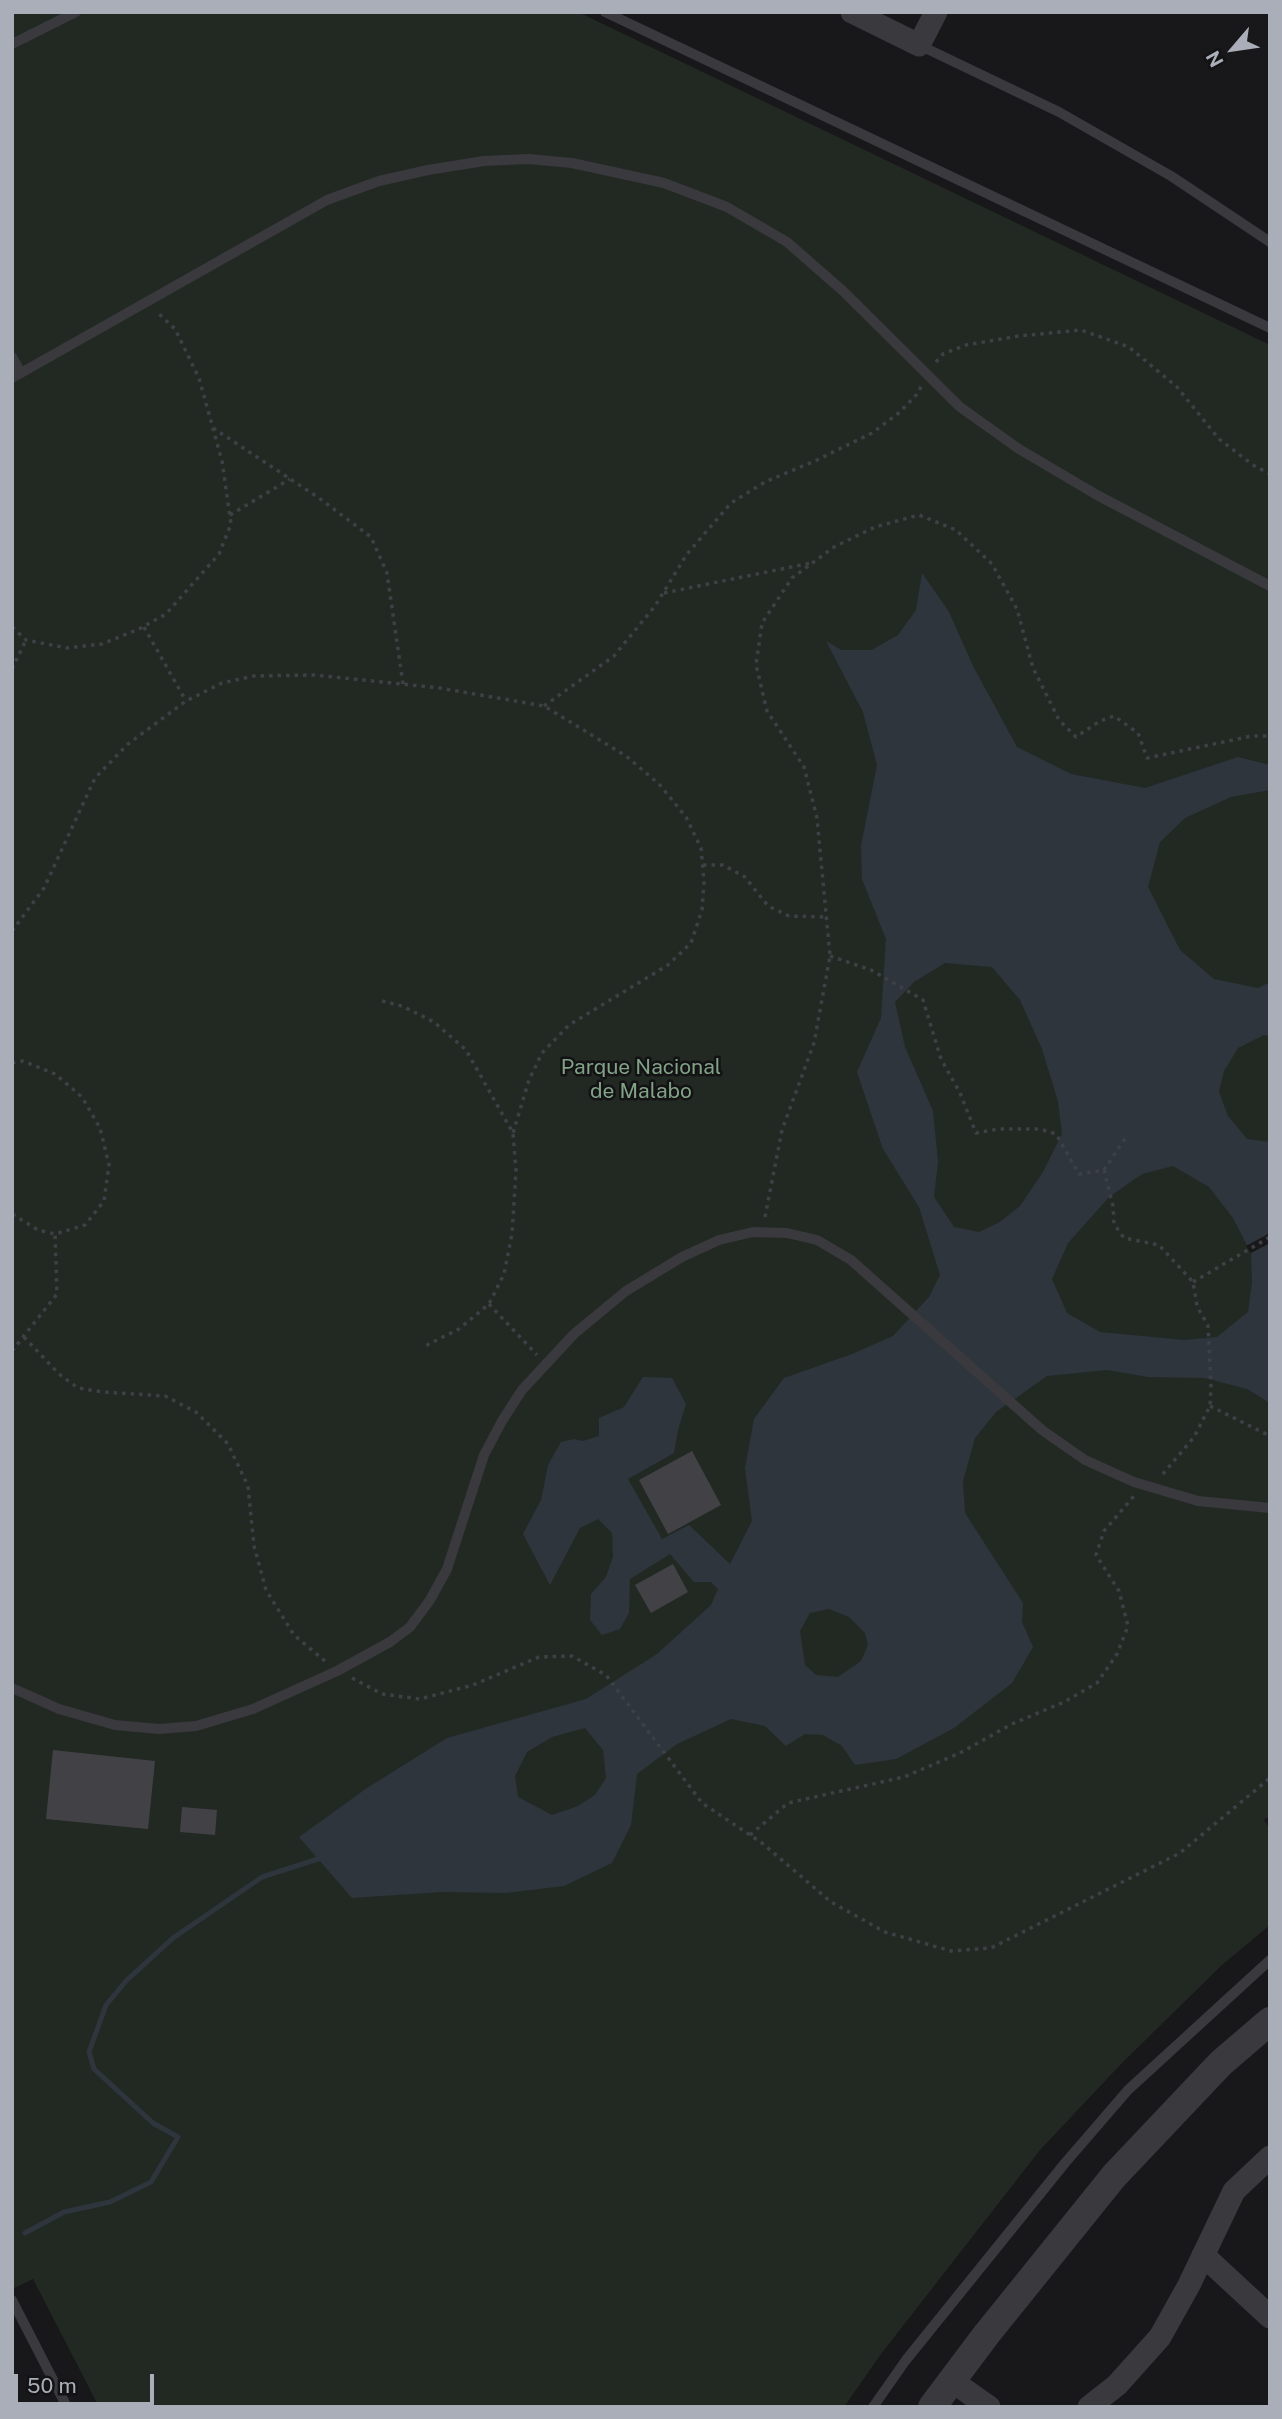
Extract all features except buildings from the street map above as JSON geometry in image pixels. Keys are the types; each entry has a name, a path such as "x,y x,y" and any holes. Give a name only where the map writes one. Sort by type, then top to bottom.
{"street":[{"path":"852,12 919,45 936,12"},
{"path":"932,2407 1114,2176 1221,2063 1270,2021"},
{"path":"1089,2407 1117,2385 1160,2337 1234,2191 1270,2157"},
{"path":"1203,2255 1270,2317"},
{"path":"952,2381 989,2407"}],"lane":[{"path":"12,44 76,12"},
{"path":"605,12 1270,328"},
{"path":"919,45 1059,112 1171,176 1270,242"},
{"path":"12,357 17,376 327,200 379,181 484,161 528,159 572,163 664,183 727,207 787,242 843,291 960,407 1019,449 1097,495 1270,586"},
{"path":"12,1688 70,1713 115,1725 159,1728 196,1726 253,1709 337,1671 390,1642 410,1627 430,1600 447,1569 484,1455 522,1390 574,1334 600,1311 649,1277 682,1257 719,1240 753,1232 787,1233 817,1240 851,1260 1042,1430 1084,1460 1134,1482 1198,1501 1270,1508"},
{"path":"873,2407 906,2360 1065,2163 1128,2090 1270,1960"},
{"path":"12,2300 67,2407"}],"path":[{"path":"12,626 26,640 67,648 102,644 144,627 166,614 219,554 231,524 230,515 222,461 199,378 175,329 146,301"},
{"path":"544,706 614,656 663,593 687,554 731,503 765,482 872,433 900,412 919,392 925,374 943,354 966,345 1081,330 1129,347 1177,387 1219,439 1253,465 1270,474"},
{"path":"213,428 371,537 387,573 403,684"},
{"path":"230,515 290,479"},
{"path":"763,1233 782,1130 814,1044 830,956 817,818 804,767 767,710 756,665 762,623 792,578 834,547 875,527 919,515 956,530 992,564 1017,609 1033,668 1059,720 1076,737 1100,721 1114,716 1138,733 1147,758 1252,736 1270,736"},
{"path":"663,593 813,563"},
{"path":"144,627 186,701"},
{"path":"12,669 26,640"},
{"path":"12,931 44,888 95,778 128,744 186,701 222,683 254,676 314,675 440,688 544,706 626,755 659,784 686,817 701,848 704,882 702,910 691,943 668,965 569,1025 542,1053 529,1080 513,1133 516,1171 512,1234 504,1273 489,1304 459,1329 423,1347"},
{"path":"703,865 723,865 745,877 768,906 789,916 827,917"},
{"path":"830,956 871,970 923,1000 941,1059 960,1093 976,1133 999,1129 1040,1129 1056,1133 1079,1174 1104,1170 1126,1137"},
{"path":"382,1001 402,1006 434,1022 466,1050 513,1133"},
{"path":"12,1063 23,1060 55,1074 82,1097 100,1128 109,1165 104,1201 85,1225 55,1234 38,1230 12,1214"},
{"path":"750,1835 788,1803 904,1777 960,1754 1012,1724 1064,1702 1097,1683 1117,1654 1128,1626 1119,1591 1096,1555 1104,1531 1130,1499 1151,1487 1194,1437 1210,1406 1211,1387 1208,1326 1197,1306 1193,1282 1159,1245 1124,1238 1114,1224 1113,1206 1104,1170"},
{"path":"12,1351 57,1294 55,1234"},
{"path":"1193,1282 1270,1237"},
{"path":"489,1304 545,1365"},
{"path":"24,1337 59,1374 78,1388 165,1396 196,1412 228,1444 248,1486 254,1546 266,1590 294,1635 337,1671 382,1694 420,1699 473,1685 539,1657 572,1656 606,1675 702,1803 750,1835 831,1902 885,1932 951,1951 991,1948 1180,1853 1270,1778"},
{"path":"1210,1406 1270,1436"}],"green space":[{"name":"Parque Nacional de Malabo","path":"12,12 578,12 1270,345 1270,1816 1264,1820 1270,1829 1270,1925 1222,1965 1122,2063 1040,2150 881,2354 844,2407 99,2407 33,2279 12,2289"}],"shaded area":[{"path":"922,573 949,612 973,666 1017,747 1071,774 1145,788 1238,757 1270,765 1270,790 1231,797 1185,818 1160,842 1148,887 1180,950 1214,979 1258,988 1270,982 1270,1036 1264,1035 1238,1048 1224,1071 1219,1092 1228,1116 1247,1139 1270,1142 1270,1403 1247,1389 1205,1378 1148,1377 1107,1370 1047,1376 996,1412 975,1438 963,1481 965,1513 1023,1603 1022,1622 1033,1647 1012,1683 954,1728 896,1759 855,1765 842,1746 823,1735 805,1734 786,1746 765,1726 731,1719 677,1744 637,1774 631,1825 612,1863 564,1886 506,1893 443,1892 352,1898 299,1837 367,1788 447,1738 586,1699 657,1654 711,1605 718,1589 711,1582 694,1582 670,1554 630,1579 629,1613 620,1629 602,1635 590,1620 591,1594 606,1577 613,1557 612,1533 598,1519 580,1528 550,1585 523,1534 541,1500 548,1465 561,1442 574,1439 583,1441 599,1436 599,1418 624,1407 643,1377 672,1378 686,1404 674,1453 628,1479 662,1539 689,1525 730,1564 752,1521 745,1468 754,1419 784,1378 893,1336 929,1297 940,1275 919,1207 883,1149 857,1072 881,1018 886,939 862,879 861,846 877,765 863,712 826,641 841,650 872,650 898,635 916,610","holes":["945,963 992,967 1020,1000 1042,1049 1058,1101 1062,1134 1043,1172 1020,1206 1000,1222 979,1232 954,1227 934,1197 938,1162 933,1111 905,1047 895,1002 914,982","1173,1166 1209,1187 1233,1218 1251,1253 1252,1282 1248,1312 1217,1337 1184,1340 1100,1332 1067,1313 1052,1279 1068,1243 1109,1197 1142,1174","829,1609 849,1617 865,1633 868,1645 861,1661 838,1677 816,1675 805,1665 800,1631 810,1613","585,1728 603,1750 606,1778 595,1795 578,1806 552,1815 518,1797 515,1776 527,1752 552,1737"]}],"pier":[{"path":"1270,1233 1270,1243 1251,1253 1246,1246"}],"waterway":[{"path":"25,2233 64,2212 110,2202 151,2182 178,2137 153,2123 94,2069 89,2052 106,2005 126,1981 173,1938 262,1877 318,1859"}]}
